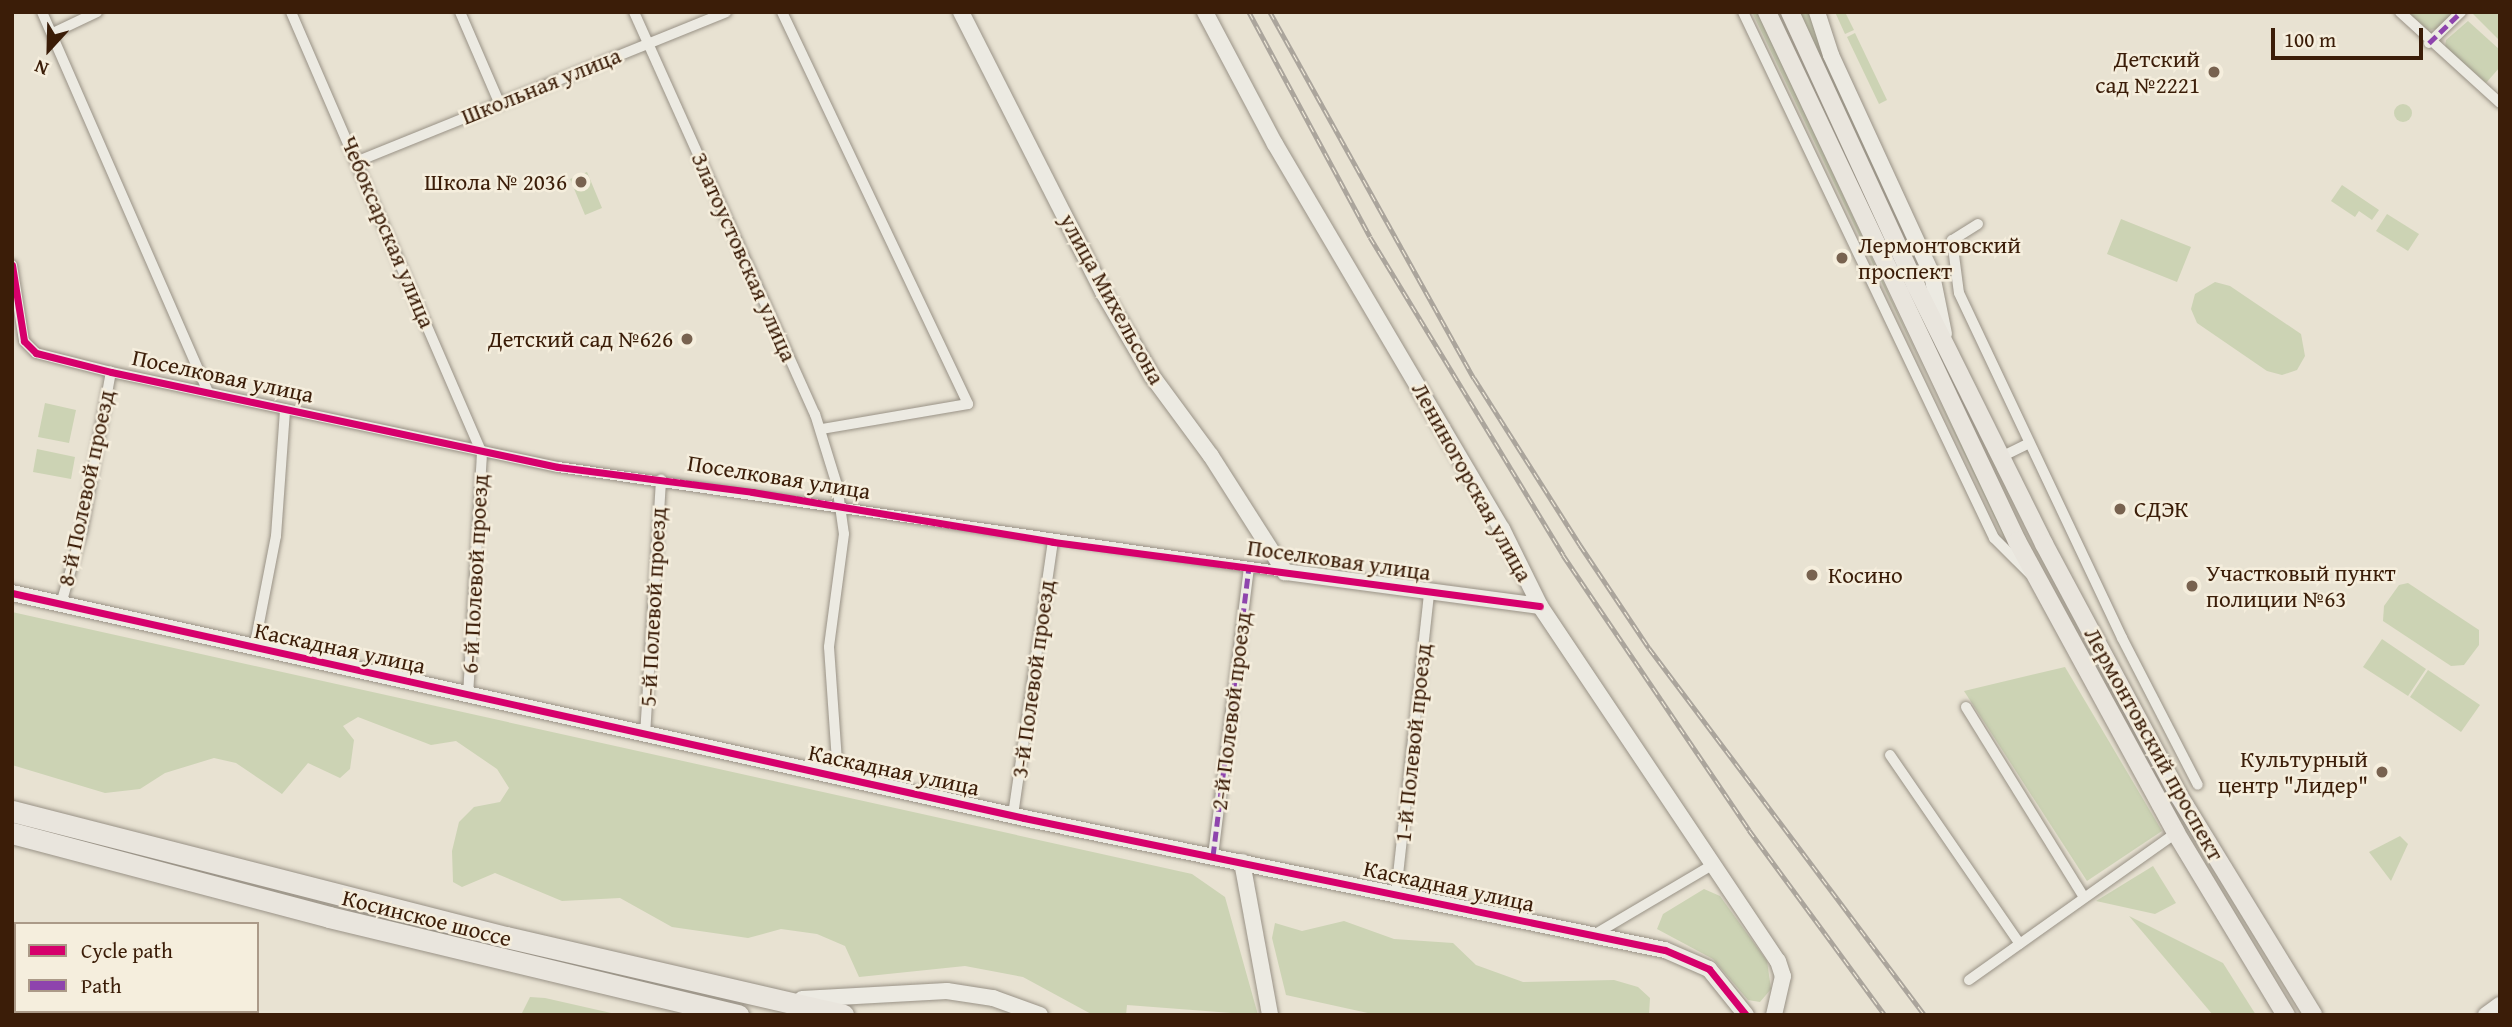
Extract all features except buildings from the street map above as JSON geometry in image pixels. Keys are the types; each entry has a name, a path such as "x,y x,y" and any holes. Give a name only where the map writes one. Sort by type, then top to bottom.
{"highway":[{"name":"Косинское шоссе","path":"12,811 479,931 844,1015"},
{"name":"Косинское шоссе","path":"12,833 329,917 738,1015"}],"main road":[{"name":"Лермонтовский проспект","path":"1767,12 2017,541 2176,833 2286,1015"},
{"name":"Лермонтовский проспект","path":"1790,12 1945,342 2038,531 2179,796 2313,1015"}],"street":[{"path":"42,12 208,392"},
{"path":"53,33 97,12"},
{"name":"Чебоксарская улица","path":"291,12 358,161 482,453"},
{"path":"460,12 499,102"},
{"name":"Златоустовская улица","path":"634,12 821,429 841,507 844,534 829,647 838,777"},
{"name":"Школьная улица","path":"358,161 726,12"},
{"path":"782,12 968,404 821,429"},
{"name":"улица Михельсона","path":"961,12 1103,292 1152,376 1285,572"},
{"name":"Лениногорская улица","path":"1205,12 1275,144 1515,552 1540,606 1664,785 1712,865 1780,966 1782,994 1774,1015"},
{"path":"1743,12 1994,538 2042,586"},
{"path":"1817,12 1831,55 1933,275 1945,342"},
{"path":"2400,12 2429,43 2500,103"},
{"path":"2429,43 2461,12"},
{"path":"1978,223 1952,240 1956,285 2055,500 2198,785"},
{"name":"Поселковая улица","path":"12,265 24,341 36,353 111,372 482,453 589,472 661,479 1053,542 1540,606"},
{"name":"8-й Полевой проезд","path":"61,604 82,531 111,372"},
{"path":"254,649 275,546 285,409"},
{"path":"2001,457 2028,444"},
{"name":"6-й Полевой проезд","path":"468,696 482,453"},
{"name":"5-й Полевой проезд","path":"645,736 661,479"},
{"path":"1994,538 2017,541 2038,531"},
{"name":"3-й Полевой проезд","path":"1013,815 1053,542"},
{"name":"2-й Полевой проезд","path":"1213,856 1249,567"},
{"name":"Каскадная улица","path":"12,593 645,736 1396,893 1695,960 1709,969 1746,1015"},
{"name":"1-й Полевой проезд","path":"1396,893 1429,593"},
{"path":"1966,707 2084,897"},
{"path":"1890,755 2020,944"},
{"path":"1969,980 2176,833"},
{"path":"1242,862 1270,1015"},
{"path":"1592,936 1712,865"},
{"path":"763,997 839,999 947,991 993,998 1040,1015"},
{"path":"697,1005 726,1015"},
{"path":"2486,1015 2500,1005"}],"green space":[{"path":"1752,12 1758,12 1930,383"},
{"path":"1798,12 1809,12 1821,50 1927,285"},
{"path":"1835,12 1845,12 1854,30 1845,34"},
{"path":"2454,12 2438,29 2428,30 2408,13"},
{"path":"2500,12 2500,41 2473,14"},
{"path":"2468,21 2500,50 2500,67 2486,83 2445,47 2446,40"},
{"path":"1855,33 1887,100 1879,104 1847,37"},
{"path":"2403,104 2411,109 2412,113 2407,121 2403,122 2395,117 2394,113 2399,105"},
{"path":"587,172 602,208 585,215 570,179"},
{"path":"2342,185 2379,210 2372,220 2359,211 2355,217 2331,201"},
{"path":"2387,214 2419,234 2408,251 2376,231"},
{"path":"2121,219 2191,247 2177,282 2107,254"},
{"path":"2215,282 2230,286 2301,334 2305,356 2297,370 2282,375 2267,371 2197,323 2191,309 2195,294"},
{"path":"1932,387 2005,532 2004,537"},
{"path":"45,403 76,410 69,443 38,437"},
{"path":"37,449 75,457 71,479 33,472"},
{"path":"2408,583 2479,630 2479,645 2464,665 2451,666 2383,621 2384,606 2399,585"},
{"path":"12,612 1192,874 1225,897 1258,1015 1127,1005 1126,1015 1093,1015 1023,977 965,966 859,977 845,946 817,934 781,929 748,938 672,927 620,898 562,901 495,873 462,887 453,882 452,851 459,822 474,807 500,802 509,788 497,769 456,741 431,745 358,717 343,726 354,740 350,769 340,778 308,763 282,794 236,763 214,758 165,773 140,789 105,793 12,765"},
{"path":"2382,639 2426,669 2408,696 2363,667"},
{"path":"2065,667 2162,831 2087,881 1964,691"},
{"path":"2428,670 2480,705 2461,732 2410,697"},
{"path":"2400,836 2408,844 2391,881 2369,852"},
{"path":"2153,866 2176,903 2155,914 2096,901"},
{"path":"1704,889 1720,896 1767,961 1771,989 1760,1002 1748,1000 1713,959 1657,929 1663,914"},
{"path":"2129,916 2223,963 2256,1015 2213,1015"},
{"path":"1344,921 1394,939 1453,943 1476,965 1523,982 1614,980 1638,987 1650,998 1649,1015 1377,1015 1286,995 1272,938 1275,923 1302,931"},
{"path":"530,997 545,998 620,1015 521,1015"}],"railway":[{"path":"1249,12 1370,237 1563,555 1749,830 1885,1015"},
{"path":"1270,12 1474,378 1580,545 1649,648 1925,1015"}],"marked path":[{"path":"2429,43 2461,12"},
{"path":"1213,856 1249,567"}],"cycle path":[{"path":"12,265 24,341 36,353 111,372 558,467 752,492 1053,542 1540,606"},
{"path":"12,593 1024,818 1665,950 1709,969 1746,1015"}],"place":[{"name":"Детский сад №2221","path":"2214,72"},
{"name":"Школа № 2036","path":"581,182"},
{"name":"Лермонтовский проспект","path":"1842,258"},
{"name":"Детский сад №626","path":"687,339"},
{"name":"СДЭК","path":"2120,509"},
{"name":"Косино","path":"1812,575"},
{"name":"Участковый пункт полиции №63","path":"2192,586"},
{"name":"Культурный центр \"Лидер\"","path":"2382,772"}]}
